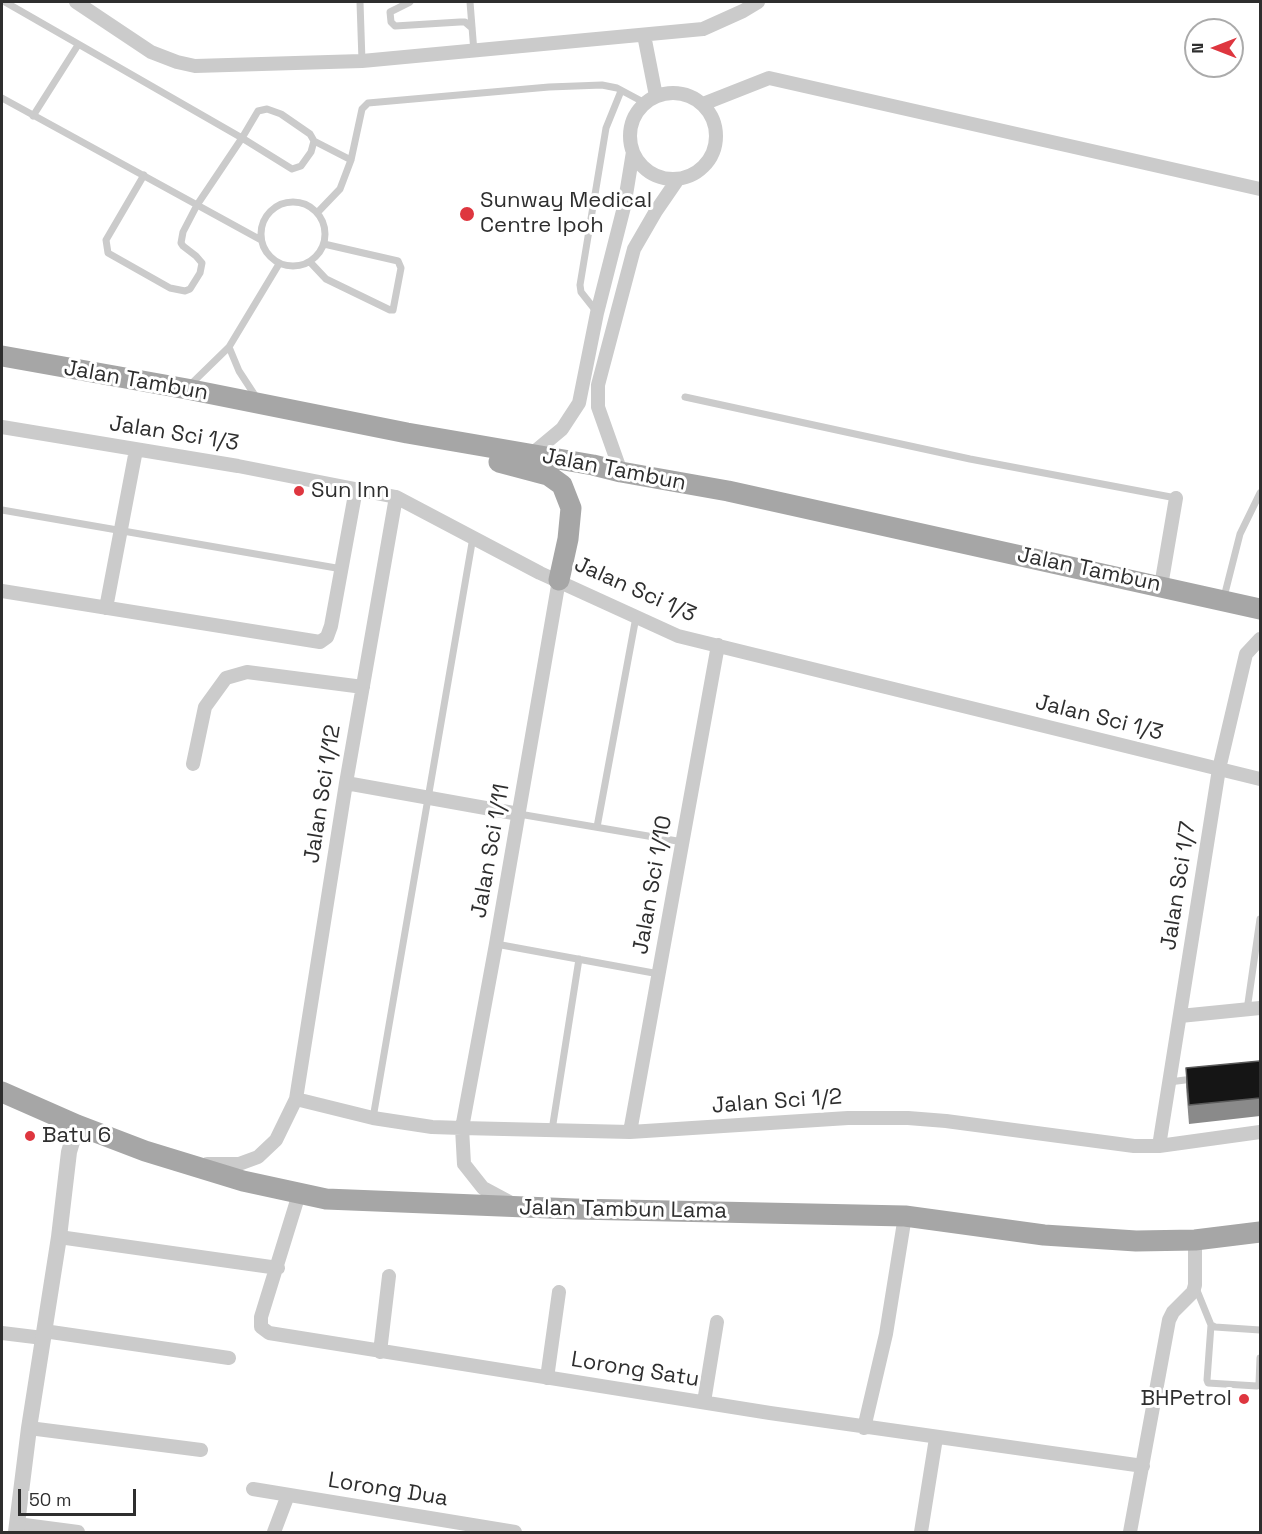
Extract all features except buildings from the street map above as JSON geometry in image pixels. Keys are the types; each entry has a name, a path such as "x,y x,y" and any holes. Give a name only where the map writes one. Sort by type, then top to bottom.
{"main road":[{"name":"Jalan Tambun","path":"2,356 738,493 1260,609"},
{"path":"2,363 36,363"},
{"path":"407,433 459,452 548,474 562,485 571,508 568,539 559,580"},
{"name":"Jalan Tambun Lama","path":"2,1092 145,1152 289,1192 357,1202 905,1216 1044,1235 1136,1241 1195,1240 1260,1232"}],"street":[{"path":"76,2 151,52 195,66 362,61 703,29 758,2"},
{"path":"644,35 651,100"},
{"path":"703,104 769,78 1260,189"},
{"path":"668,93 681,94 692,97 703,104 711,115 716,129 716,143 712,156 692,176 664,179 651,173 640,164 633,152 630,139 632,126 637,113 651,100 668,93"},
{"path":"532,454 562,429 579,403 597,313 624,207 633,152"},
{"path":"621,472 598,407 598,385 634,249 678,179"},
{"name":"Jalan Sci 1/3","path":"2,427 238,466 396,497 540,573 678,636 1260,779"},
{"path":"106,608 136,450"},
{"path":"2,591 320,642 327,637 331,626 356,489"},
{"name":"Jalan Sci 1/12","path":"188,1164 239,1164 258,1157 276,1140 296,1099 346,783 396,497"},
{"path":"1161,586 1176,498"},
{"name":"Jalan Sci 1/11","path":"518,1207 483,1188 464,1164 462,1128 559,580"},
{"name":"Jalan Sci 1/7","path":"1159,1146 1220,769 1246,654 1260,639"},
{"name":"Jalan Sci 1/10","path":"630,1132 718,645"},
{"path":"194,764 206,706 226,678 247,672 363,687"},
{"path":"346,783 519,814"},
{"path":"1180,1016 1254,1009"},
{"name":"Jalan Sci 1/2","path":"296,1099 373,1118 432,1127 630,1132 848,1118 908,1118 946,1120 1134,1146 1159,1146 1260,1132"},
{"path":"77,1125 69,1152 59,1237 16,1528 78,1533"},
{"name":"Lorong Satu","path":"289,1192 278,1268 260,1322 265,1331 380,1352 864,1428 1143,1466"},
{"path":"864,1428 886,1334 905,1216"},
{"path":"59,1237 278,1268"},
{"path":"1130,1533 1169,1320 1173,1312 1193,1292 1195,1285 1195,1240"},
{"path":"380,1352 389,1276"},
{"path":"547,1378 559,1292"},
{"path":"704,1402 717,1322"},
{"path":"2,1333 44,1335 229,1358"},
{"path":"29,1428 201,1450"},
{"path":"921,1533 936,1438"},
{"name":"Lorong Dua","path":"253,1489 515,1533"},
{"path":"274,1533 288,1495"}],"lane":[{"path":"5,2 292,169 302,166 311,152 314,141"},
{"path":"360,2 362,61"},
{"path":"410,2 390,12 391,22 395,26 465,22 472,28"},
{"path":"470,2 474,52"},
{"path":"33,116 78,45"},
{"path":"317,213 338,193 351,159 362,109 368,103 549,87 602,85 651,100"},
{"path":"597,313 581,292 580,285 606,128 621,91"},
{"path":"2,99 261,240"},
{"path":"144,175 106,240 108,253 179,291 185,291 190,289 200,273 202,263 181,243 183,232 197,205 258,111 267,109 281,114 310,134 314,141 351,159"},
{"path":"284,203 306,204 317,213 325,229 324,244 316,257 310,262 294,267 279,264 267,254 261,240 262,224 270,211 284,203"},
{"path":"310,262 326,279 393,310 401,268 398,261 324,244"},
{"path":"187,389 229,347 279,264"},
{"path":"229,347 239,371 261,404"},
{"path":"685,397 970,459 1176,498"},
{"path":"1223,600 1240,534 1260,493"},
{"path":"2,510 342,569"},
{"path":"373,1118 473,537"},
{"path":"597,827 636,616"},
{"path":"519,814 683,842"},
{"path":"1254,1009 1260,919"},
{"path":"496,944 659,974"},
{"path":"552,1130 579,959"},
{"path":"1169,1082 1203,1078"},
{"path":"1195,1285 1211,1325 1208,1383 1257,1386 1260,1358"},
{"path":"1211,1325 1218,1329 1260,1330"}],"place":[{"name":"Sunway Medical Centre Ipoh","path":"467,214"},
{"name":"Sun Inn","path":"299,491"},
{"name":"Batu 6","path":"30,1136"},
{"name":"BHPetrol","path":"1244,1399"}]}
